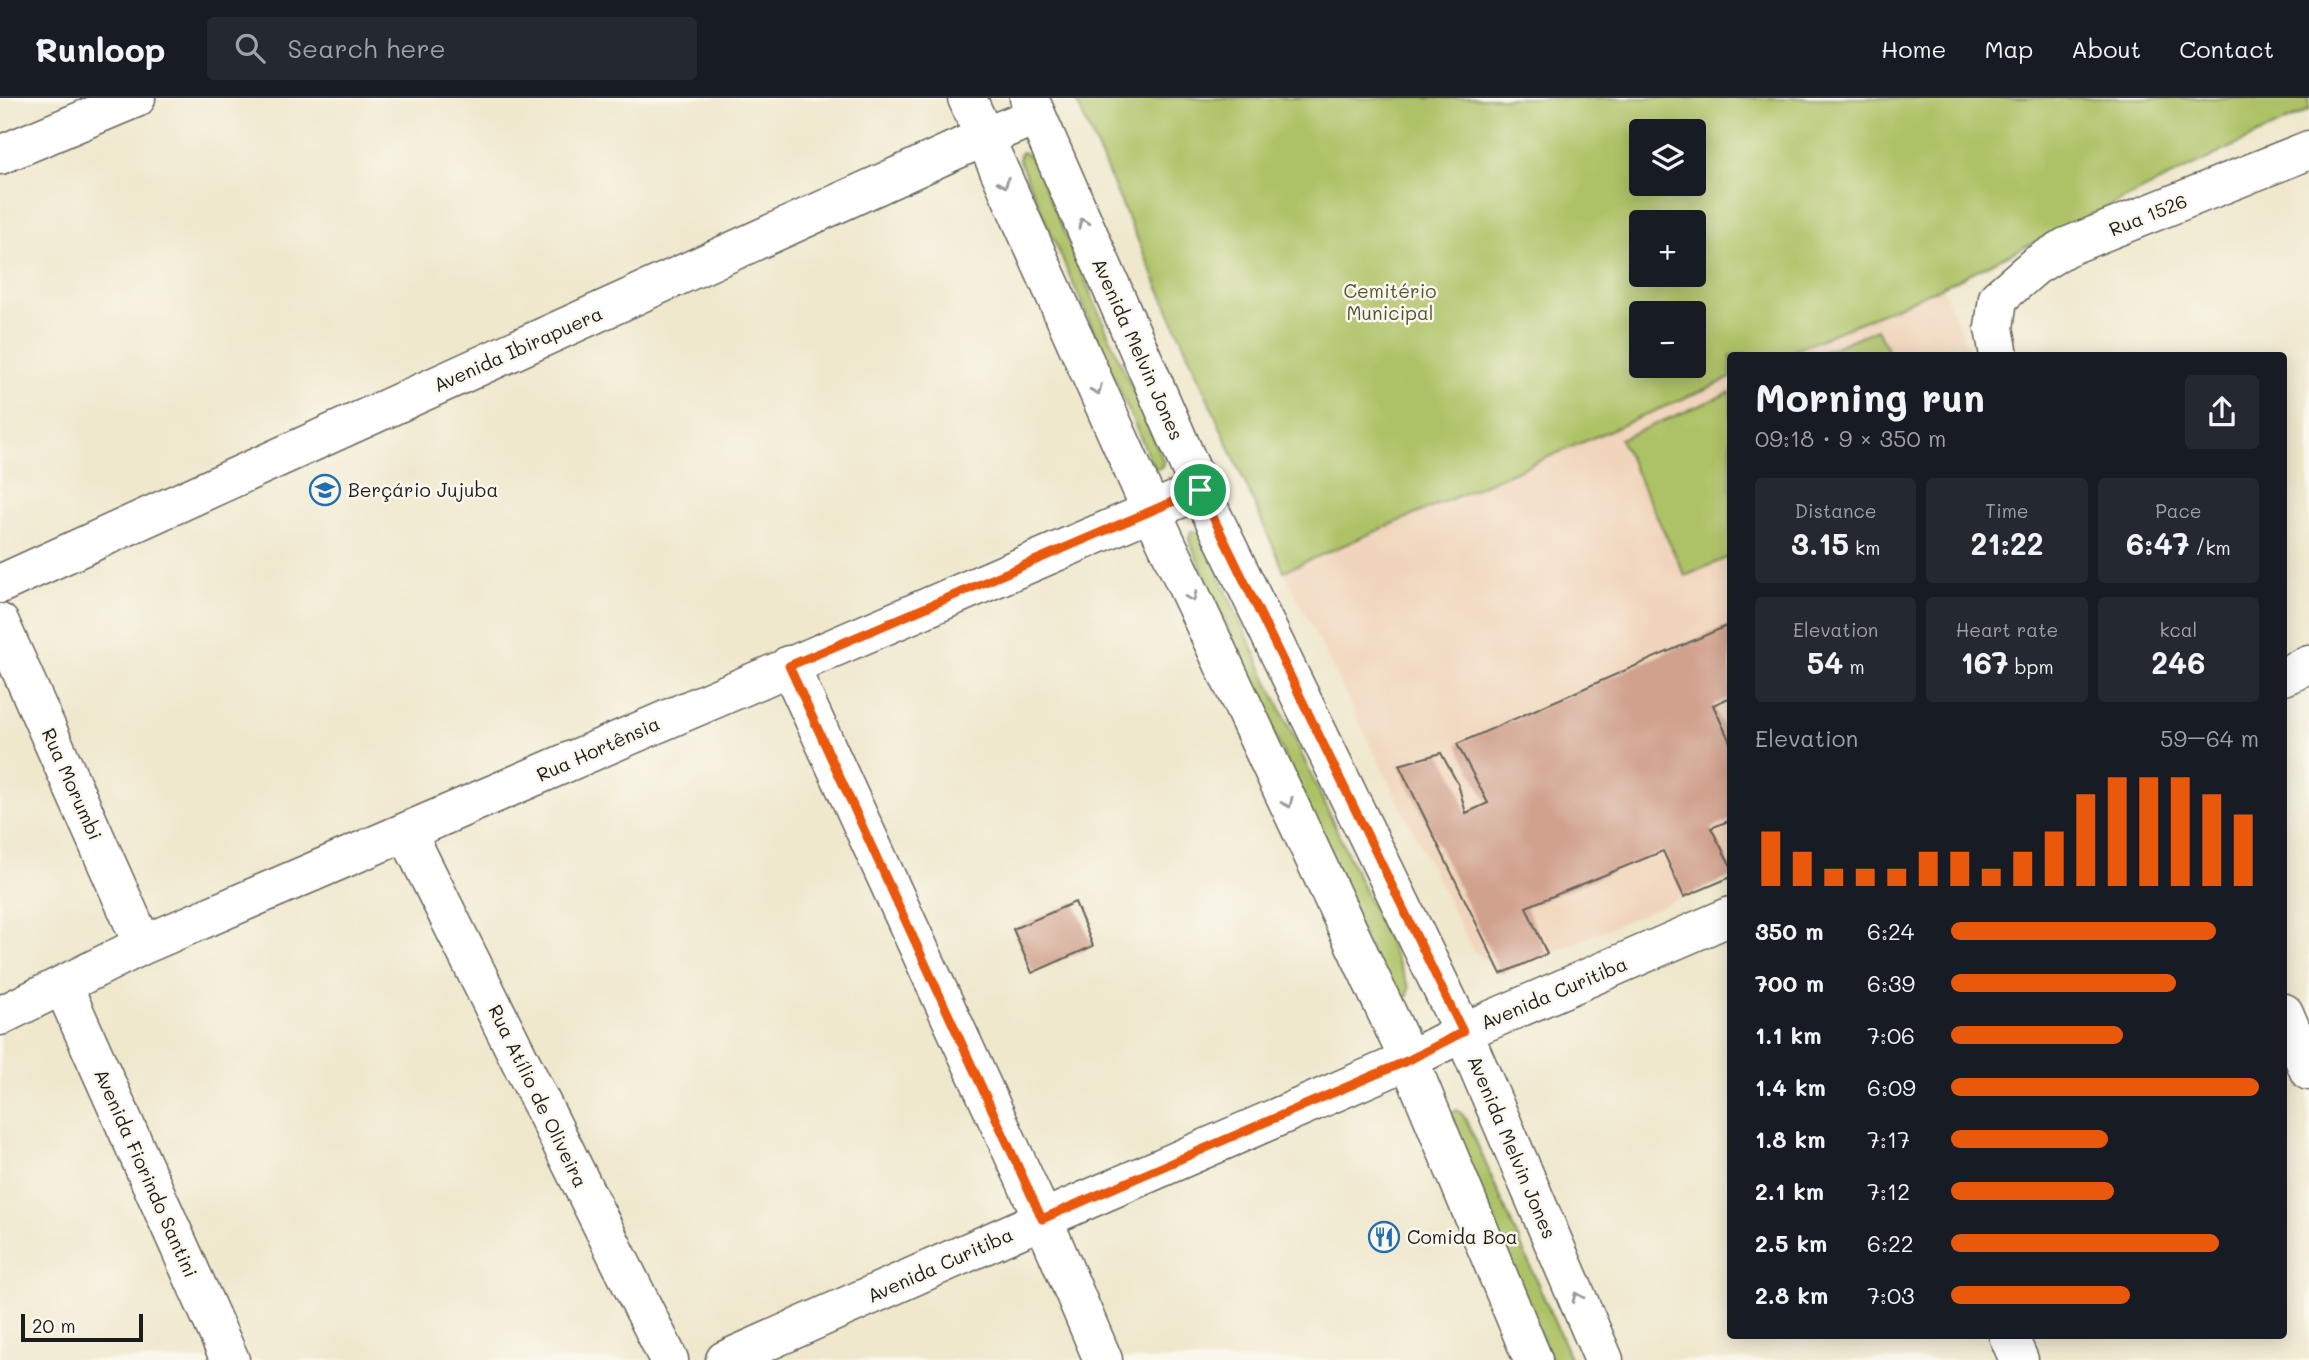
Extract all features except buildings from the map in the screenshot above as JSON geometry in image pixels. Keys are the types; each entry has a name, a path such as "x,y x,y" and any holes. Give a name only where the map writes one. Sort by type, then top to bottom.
{"street":[{"path":"0,155 136,98"},
{"path":"967,98 1152,512 1409,1060 1534,1360"},
{"name":"Avenida Ibirapuera","path":"0,584 984,137 1032,107"},
{"name":"Avenida Melvin Jones","path":"1032,107 1200,490 1463,1032 1604,1360"},
{"name":"Rua 1526","path":"1998,352 1994,328 1998,298 2035,266 2066,247 2309,150"},
{"name":"Rua Hortênsia","path":"0,1016 144,945 1200,490"},
{"name":"Rua Morumbi","path":"0,623 144,945"},
{"path":"2287,675 2309,665"},
{"path":"789,666 1042,1219 1103,1360"},
{"name":"Rua Atílio de Oliveira","path":"407,833 669,1360"},
{"name":"Avenida Curitiba","path":"725,1360 1727,918"},
{"name":"Avenida Fiorindo Santini","path":"63,986 230,1360"},
{"path":"2287,1020 2309,1071"},
{"path":"2010,1339 2019,1360"}],"shaded area":[{"path":"1942,287 1970,352 1791,352"},
{"path":"1727,380 1727,879 1501,974 1472,949 1284,571"}],"green space":[{"name":"Cemitério Municipal","path":"1075,98 2309,98 2309,110 1942,287 1791,352 1727,352 1727,380 1284,571"},
{"path":"1021,152 1029,156 1037,169 1164,463 1160,468 1155,468 1152,464 1022,167 1019,159"},
{"path":"1877,329 1888,352 1823,352"},
{"path":"1727,394 1727,558 1685,576 1620,439"},
{"path":"1191,531 1199,532 1409,987 1408,996 1400,999 1387,990 1189,540"},
{"path":"1457,1110 1471,1130 1571,1360 1551,1360 1447,1116"}],"place":[{"name":"Berçário Jujuba","path":"325,490"},
{"name":"Comida Boa","path":"1384,1237"}],"route":[{"path":"1200,490 1463,1032 1409,1060 1042,1219 789,666 1200,490"}]}
